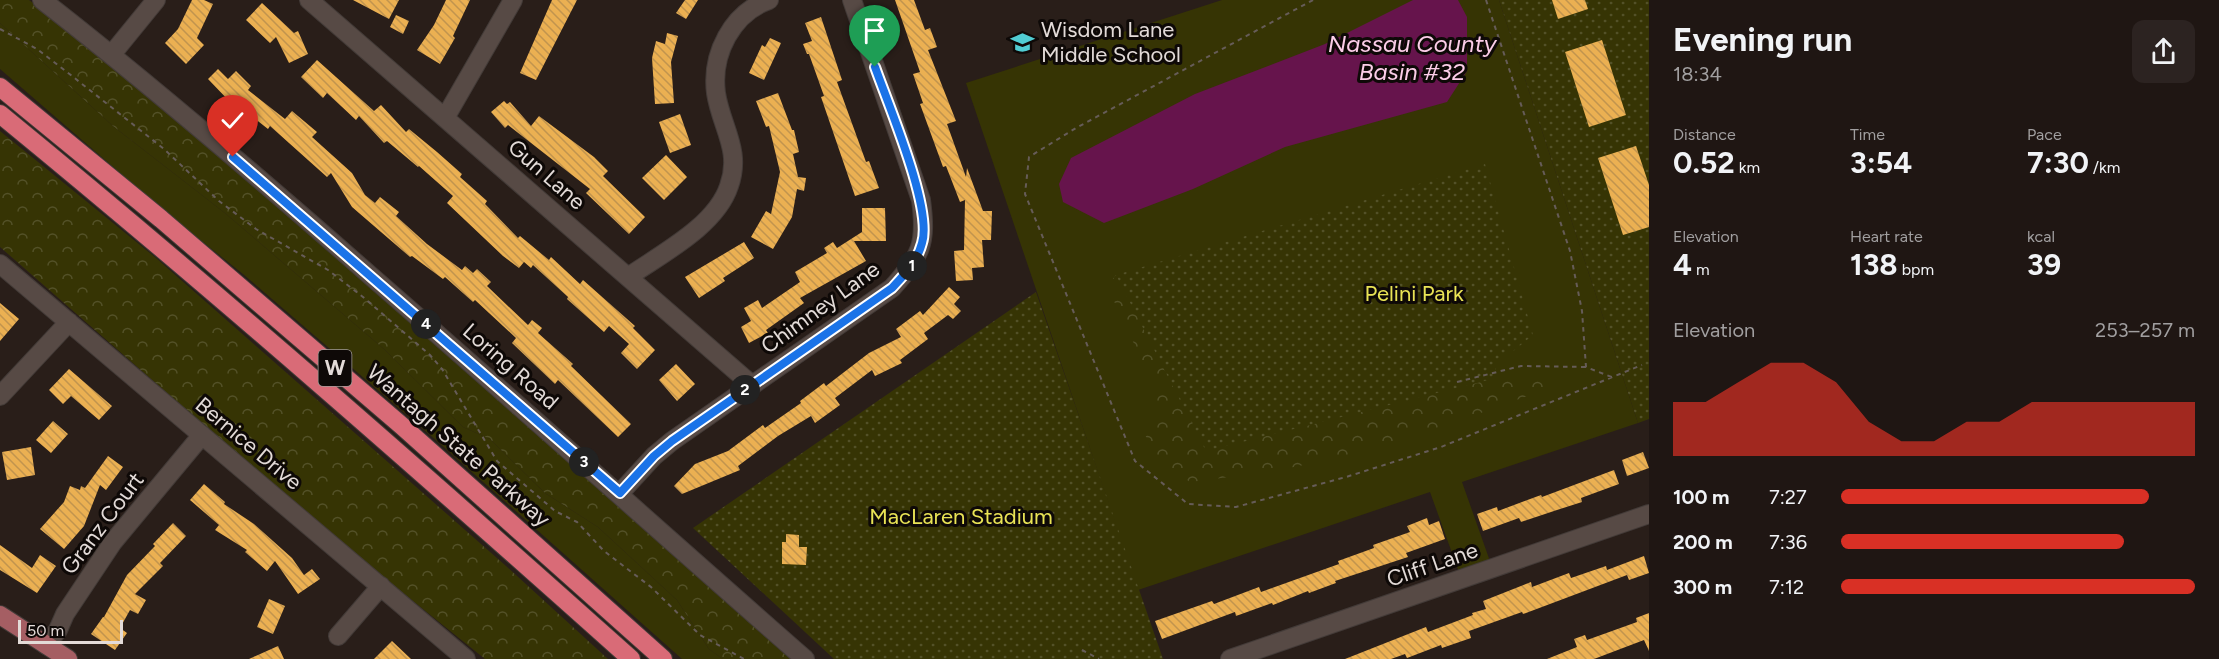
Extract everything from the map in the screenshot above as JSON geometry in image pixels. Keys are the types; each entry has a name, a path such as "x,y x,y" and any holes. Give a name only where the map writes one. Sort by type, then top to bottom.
{"highway":[{"name":"Wantagh State Parkway","path":"0,87 161,219 402,426 663,659"},
{"name":"Wantagh State Parkway","path":"0,114 262,334 632,659"}],"main road":[{"path":"0,615 68,659"}],"street":[{"name":"Loring Road","path":"42,0 112,54 294,209 620,493 805,659"},
{"path":"112,54 156,0"},
{"name":"Gun Lane","path":"309,0 331,7 445,118 752,385"},
{"path":"445,118 513,0"},
{"path":"628,277 704,224 718,208 729,188 734,169 733,147 716,93 716,75 722,45 729,31 745,14 760,3 769,0"},
{"name":"Chimney Lane","path":"620,493 663,448 892,288 913,265 923,242 925,228 921,200 852,0"},
{"name":"Bernice Drive","path":"0,264 466,659"},
{"path":"0,396 69,322"},
{"name":"Granz Court","path":"46,645 58,630 113,542 202,435"},
{"name":"Cliff Lane","path":"1230,659 1249,656 1649,514"},
{"path":"338,636 381,586"}],"path":[{"path":"1313,0 1076,128 1029,157 1025,194 1135,461 1188,504 1236,507 1346,477 1441,447 1642,366"},
{"path":"1486,0 1570,251 1582,310 1586,367"},
{"path":"0,29 37,49 72,76 164,149 219,201 256,229 328,270 363,297 430,355 442,369 497,461 555,511 577,522 604,551 651,587 700,635 744,659"},
{"path":"1457,382 1521,366 1586,367 1614,378"},
{"path":"1082,650 1100,659"}],"green space":[{"path":"0,0 29,0 111,60 796,659 723,659 709,649 677,600 598,527 545,493 490,439 463,427 384,349 225,213 113,126 0,23"},
{"path":"1222,0 1499,0 1638,423 1462,482 1491,564 1460,575 1430,492 1138,590 966,83"},
{"path":"1499,0 1649,0 1649,419 1638,423"},
{"path":"0,23 113,126 225,213 384,349 463,427 490,439 545,493 598,527 677,600 709,649 723,659 682,659 437,441 243,274 164,211 0,69"},
{"path":"0,131 156,258 506,566 608,659 485,659 310,518 0,247"},
{"name":"Pelini Park","path":"1485,164 1533,335 1496,365 1496,378 1206,451 1116,275"},
{"path":"1116,275 1206,451 1496,378 1532,376 1553,383 1551,387 1474,415 1343,456 1267,472 1190,482 1163,464 1145,435 1154,411 1153,384 1112,297 1109,284"},
{"name":"MacLaren Stadium","path":"1036,292 1163,659 834,659 693,528"}],"water":[{"name":"Nassau County Basin #32","path":"1413,0 1458,0 1467,17 1467,71 1447,102 1285,147 1193,189 1104,223 1063,202 1059,184 1071,158 1195,94 1325,44"}],"building":[{"path":"192,0 204,0 213,4 197,38 204,45 186,64 165,43 178,29"},
{"path":"353,0 399,0 389,19"},
{"path":"446,0 470,0 453,36 455,38 440,64 417,50 434,25"},
{"path":"552,0 577,0 536,80 520,73"},
{"path":"685,0 698,0 686,19 676,13"},
{"path":"895,0 914,0 925,30 930,28 937,47 928,50 956,121 947,124 966,177 967,168 983,211 992,211 991,240 982,240 984,267 972,268 973,280 956,281 954,251 964,250 965,200 960,202 946,166 943,167 920,104 923,103 913,74 920,72"},
{"path":"1552,0 1585,0 1588,9 1558,19"},
{"path":"262,3 294,33 298,31 308,54 289,63 276,37 270,43 246,20"},
{"path":"396,15 409,21 403,34 390,27"},
{"path":"821,17 842,80 837,82 866,162 869,161 879,188 855,196 821,97 824,96 809,54 803,44 812,41 805,23"},
{"path":"667,33 678,36 671,62 674,103 655,104 652,58 656,41 665,44"},
{"path":"770,38 781,43 764,80 749,73 762,45 765,47"},
{"path":"1602,40 1626,115 1589,127 1565,52"},
{"path":"317,60 374,111 381,105 406,132 409,129 437,152 462,174 460,177 487,201 485,204 518,238 520,236 549,260 551,257 580,284 583,280 635,326 633,328 655,350 637,369 621,353 629,344 609,326 604,332 533,265 531,268 524,262 519,268 503,256 447,203 453,196 387,141 384,143 359,116 356,120 327,93 323,98 301,77"},
{"path":"218,69 228,79 236,71 251,86 248,90 285,119 292,111 317,132 312,137 352,173 365,195 375,203 380,197 399,212 396,216 427,244 462,270 465,266 473,273 477,269 491,282 487,286 528,325 532,320 542,328 538,333 573,364 571,366 631,424 618,437 558,380 555,384 512,343 516,338 475,300 473,302 445,277 443,279 412,256 410,257 352,207 331,173 327,177 270,126 268,129 234,102 232,104 208,79"},
{"path":"778,93 792,130 794,130 799,152 793,154 798,177 806,178 804,191 797,189 792,217 773,249 751,237 766,211 771,214 780,172 769,126 766,127 756,101"},
{"path":"504,101 507,104 510,102 531,126 539,116 594,157 608,171 603,176 645,217 629,234 586,193 590,189 508,125 505,128 491,112"},
{"path":"680,114 691,145 670,153 659,122"},
{"path":"1636,146 1649,185 1649,227 1623,235 1598,158"},
{"path":"666,155 687,177 664,200 642,178"},
{"path":"862,208 885,208 886,241 854,241 866,261 800,298 804,303 766,330 768,333 749,343 741,327 751,321 744,308 758,300 762,308 800,282 795,272 827,253 824,248 833,242 837,248 862,232"},
{"path":"744,242 754,258 723,278 725,281 699,298 685,277"},
{"path":"949,287 960,297 954,304 961,311 953,319 948,315 924,333 928,339 900,360 902,363 875,376 872,370 835,398 840,405 815,423 811,416 778,436 738,466 740,470 682,494 674,486 695,464 728,451 763,425 765,428 801,403 800,401 824,383 826,386 869,353 901,337 896,329 920,311 923,315"},
{"path":"0,303 19,319 0,341"},
{"path":"676,364 695,384 677,401 659,380"},
{"path":"69,369 112,406 99,420 71,396 63,404 49,390"},
{"path":"53,421 68,434 51,453 36,440"},
{"path":"31,447 35,475 7,480 2,452"},
{"path":"1643,452 1649,468 1627,476 1622,460"},
{"path":"108,456 123,467 106,490 100,485 84,526 64,549 40,529 64,502 70,486 80,490 81,486 85,488"},
{"path":"1614,470 1619,484 1581,498 1582,502 1521,522 1519,518 1483,531 1477,514 1497,507 1498,511 1541,495 1542,497"},
{"path":"204,484 225,502 224,504 254,524 292,558 304,575 312,569 320,579 298,594 275,561 267,571 245,552 247,550 215,530 219,525 190,500"},
{"path":"1427,518 1429,525 1439,521 1445,539 1406,553 1408,557 1335,581 1336,583 1309,593 1308,591 1236,616 1235,612 1162,639 1155,621 1212,601 1214,604 1259,587 1261,592 1339,564 1338,561 1374,548 1373,545 1410,532 1407,526"},
{"path":"173,523 186,536 160,563 163,566 135,594 146,600 138,614 130,610 120,628 127,633 115,650 91,634 104,617 127,575"},
{"path":"786,534 799,535 799,547 807,547 806,565 782,564 782,542 786,542"},
{"path":"0,545 32,568 40,555 56,566 37,593 0,570"},
{"path":"1644,556 1649,573 1629,580 1627,575 1523,614 1522,612 1469,631 1471,638 1442,648 1441,645 1407,658 1405,654 1391,659 1345,659 1426,627 1428,632 1473,615 1472,613 1486,609 1483,601 1531,582 1532,587 1569,573 1571,578 1606,566 1607,570"},
{"path":"269,599 285,606 273,634 257,627"},
{"path":"1649,613 1649,651 1644,640 1594,659 1547,659 1577,647 1574,639 1585,635 1587,640 1637,622 1636,618"},
{"path":"392,641 411,659 374,659"},
{"path":"278,646 284,659 249,659"}],"place":[{"name":"Wisdom Lane Middle School","path":"1023,42"}],"route":[{"path":"233,157 620,493 654,456 672,441 892,288 913,265 923,242 925,228 921,200 875,67"}]}
